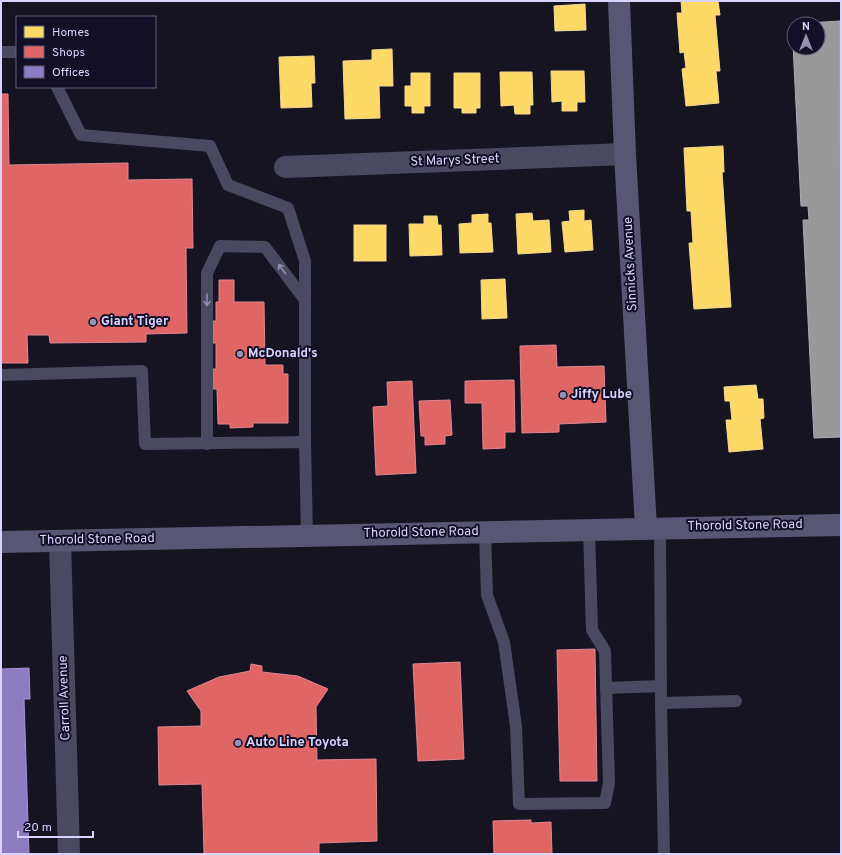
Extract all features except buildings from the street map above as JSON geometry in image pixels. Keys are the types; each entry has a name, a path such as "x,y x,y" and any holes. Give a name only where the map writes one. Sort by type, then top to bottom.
{"main road":[{"name":"Sinnicks Avenue","path":"619,1 625,154 653,528"},
{"name":"Thorold Stone Road","path":"1,542 841,525"}],"street":[{"name":"St Marys Street","path":"285,167 625,154"},
{"name":"Carroll Avenue","path":"60,541 69,854"}],"lane":[{"path":"1,52 16,52"},
{"path":"58,88 81,135 210,146 228,185 288,208 305,261 306,536"},
{"path":"207,444 207,273 220,246 265,247 305,300"},
{"path":"1,375 142,371 145,444 305,442"},
{"path":"653,528 661,686 664,854"},
{"path":"485,532 487,595 504,642 516,726 520,804 605,803 608,783 605,651 592,630 589,529"},
{"path":"606,688 661,686"},
{"path":"661,704 736,701"}],"place":[{"name":"Giant Tiger","path":"93,322"},
{"name":"McDonald's","path":"240,354"},
{"name":"Jiffy Lube","path":"563,395"},
{"name":"Auto Line Toyota","path":"238,743"}]}
